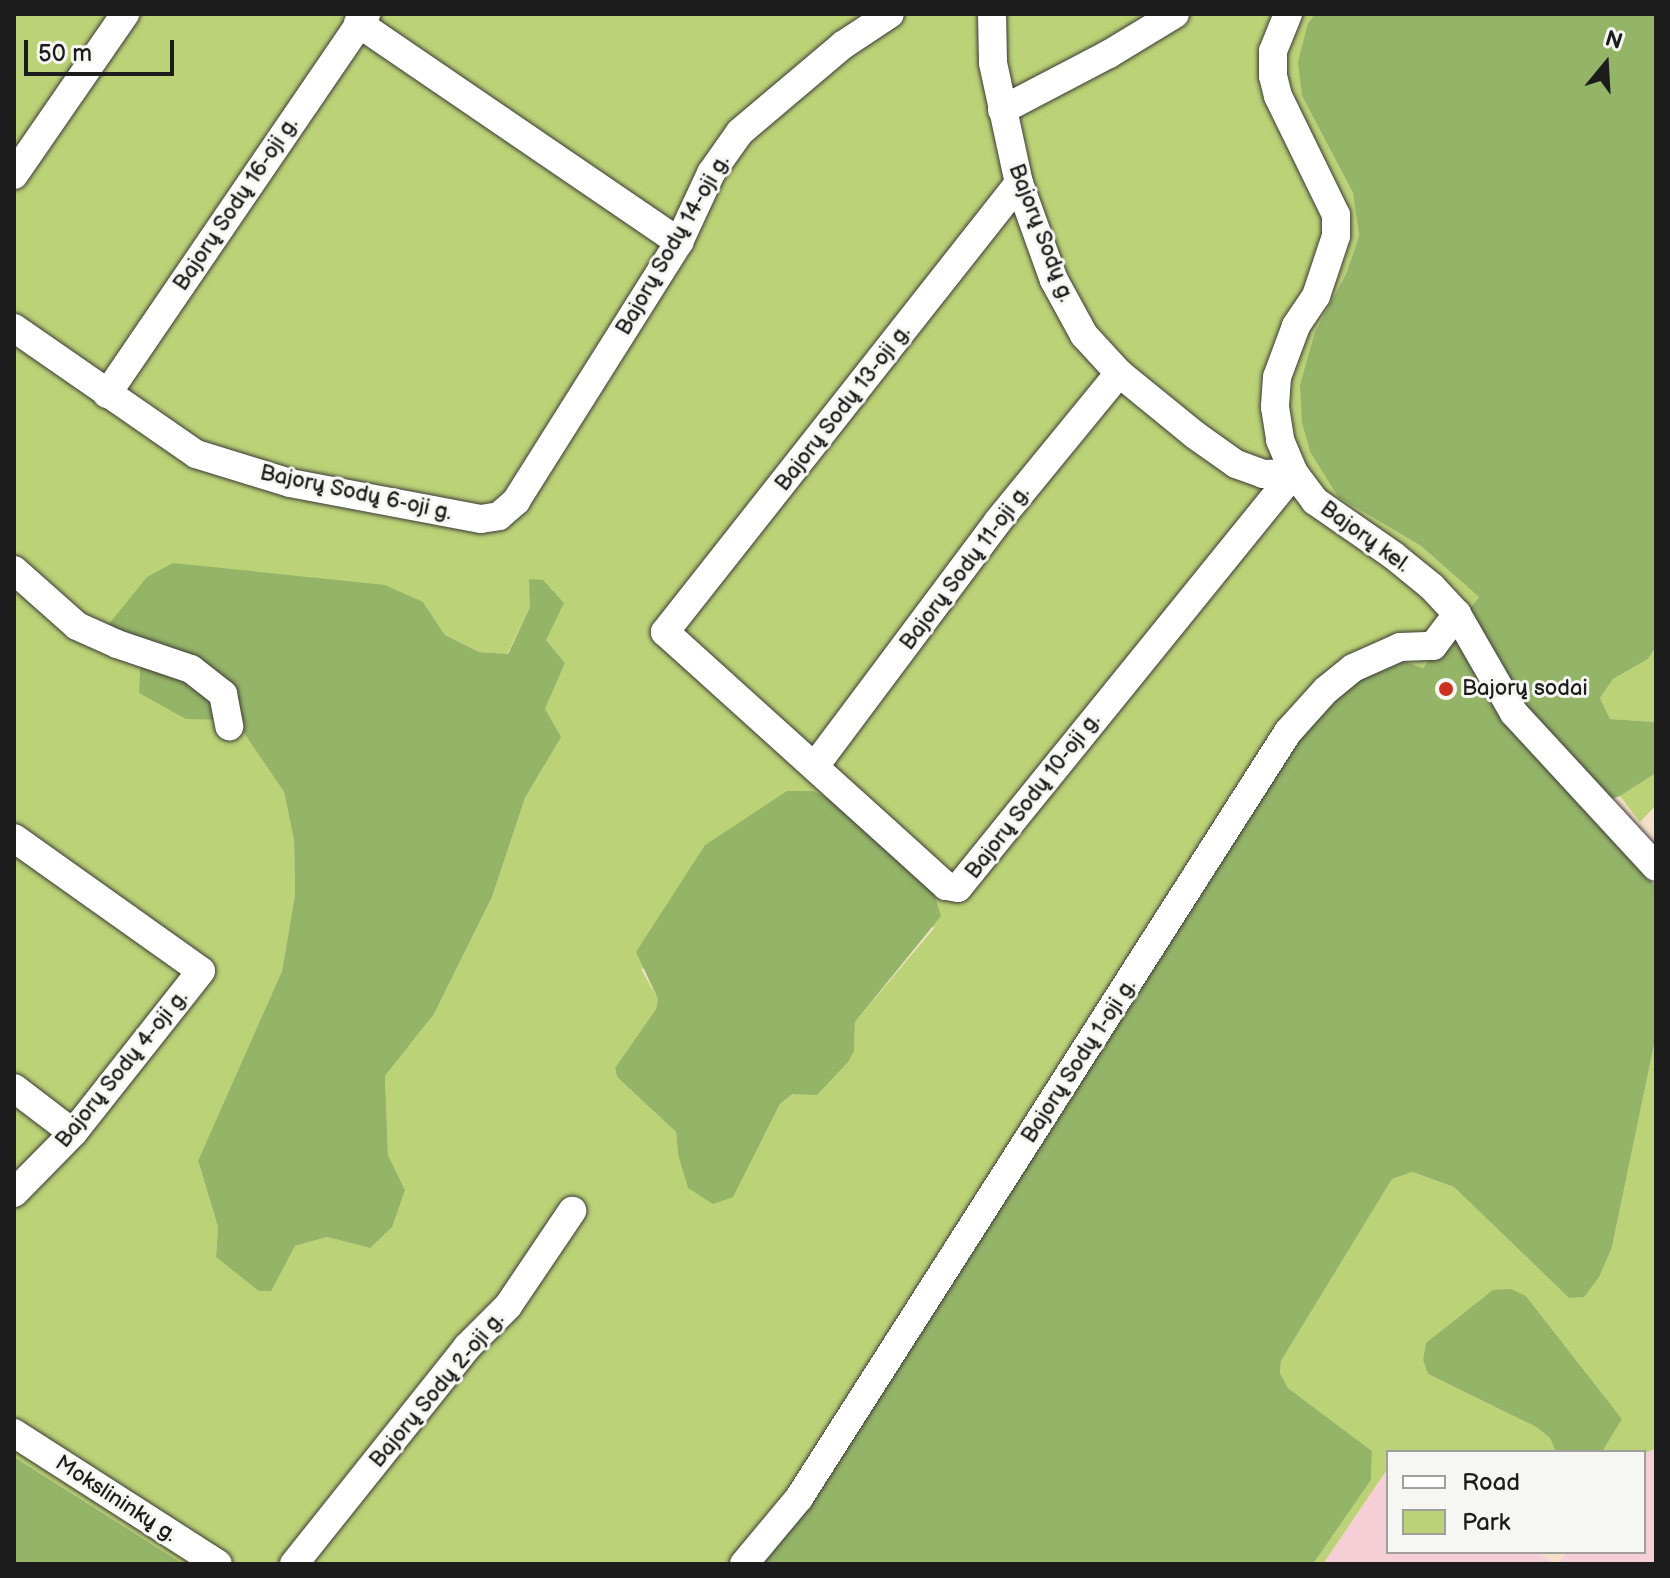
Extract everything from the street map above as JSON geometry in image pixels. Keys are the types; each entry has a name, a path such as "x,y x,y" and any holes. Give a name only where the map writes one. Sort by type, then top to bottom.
{"street":[{"path":"14,175 125,14"},
{"name":"Bajorų Sodų 14-oji g.","path":"499,516 516,501 679,242 711,173 740,132 843,45 890,14"},
{"name":"Bajorų Sodų g.","path":"992,14 993,63 1019,183 1054,280 1084,335 1119,373 1236,464 1263,474 1294,473"},
{"path":"1002,110 1109,54 1175,14"},
{"name":"Bajorų kel.","path":"1288,14 1273,51 1273,76 1278,96 1336,215 1336,236 1316,296 1285,348 1277,377 1275,407 1280,440 1294,473 1315,501 1394,556 1432,587 1457,614 1514,713 1656,867"},
{"path":"362,18 679,242"},
{"name":"Bajorų Sodų 16-oji g.","path":"107,394 362,18"},
{"name":"Bajorų Sodų 13-oji g.","path":"665,632 1019,183"},
{"name":"Bajorų Sodų 6-oji g.","path":"14,328 196,454 290,483 481,519 499,516"},
{"name":"Bajorų Sodų 11-oji g.","path":"815,766 998,521 1119,373"},
{"name":"Bajorų Sodų 10-oji g.","path":"665,632 946,886 958,888 1294,473"},
{"path":"14,570 77,626 117,644 191,669 223,694 229,726"},
{"name":"Bajorų Sodų 1-oji g.","path":"744,1564 799,1498 1288,732 1326,690 1353,668 1400,647 1433,646 1457,614"},
{"name":"Bajorų Sodų 4-oji g.","path":"14,838 201,971 73,1133 14,1193"},
{"path":"14,1088 73,1133"},
{"name":"Bajorų Sodų 2-oji g.","path":"294,1564 467,1347 508,1306 572,1211"},
{"name":"Mokslininkų g.","path":"14,1433 218,1564"}],"shaded area":[{"path":"1656,1448 1656,1564 1558,1564 1566,1554 1646,1554 1646,1453"},
{"path":"1386,1471 1386,1554 1541,1554 1555,1564 1323,1564"}],"green space":[{"path":"14,14 1315,14 1308,23 1302,96 1353,193 1359,236 1346,274 1315,332 1302,423 1310,452 1338,497 1421,546 1479,597 1423,668 1397,659 754,1564 183,1564 14,1457","holes":["423,602 445,635 479,652 507,654 530,607 546,640 565,663 545,709 544,766 525,798 492,897 434,1014 385,1076 388,1155 405,1190 370,1248 327,1237 295,1246 270,1290 216,1257 218,1227 198,1162 282,971 295,895 294,840 284,792 235,720 139,693 140,666","935,927 855,1022 854,1050 780,1104 733,1196 678,1154 676,1132 617,1077 615,1068 656,1009 658,999 641,969"]},
{"path":"1315,14 1656,14 1656,647 1648,659 1613,679 1600,698 1610,719 1656,722 1656,773 1620,796 1584,808 1656,887 1656,1035 1612,1247 1599,1277 1584,1297 1569,1298 1454,1187 1412,1172 1392,1179 1281,1361 1280,1373 1288,1388 1372,1451 1371,1480 1313,1564 754,1564 1294,735 1330,696 1397,659 1423,668 1479,597 1421,546 1338,497 1310,452 1302,423 1300,385 1315,332 1346,274 1359,236 1353,193 1302,96 1298,62 1308,23"},
{"path":"173,563 385,585 423,602 445,635 479,652 508,654 530,607 529,579 543,580 564,603 546,640 565,663 545,709 561,737 525,798 492,897 434,1014 385,1076 388,1155 405,1190 392,1227 370,1248 327,1237 295,1246 271,1291 259,1291 216,1257 218,1227 198,1161 282,971 295,895 294,840 284,792 235,720 186,719 139,693 140,666 104,630 147,577"},
{"path":"1656,647 1656,722 1610,719 1600,698 1613,679 1648,659"},
{"path":"1656,773 1656,805 1640,822 1620,796"},
{"path":"787,791 813,791 840,804 933,890 941,916 855,1022 854,1051 848,1062 817,1095 793,1094 780,1104 733,1197 713,1204 688,1188 678,1154 676,1132 617,1077 615,1068 656,1009 658,999 636,952 705,845"},
{"path":"1656,1035 1656,1448 1646,1453 1646,1450 1603,1450 1622,1419 1526,1296 1426,1343 1423,1360 1428,1374 1536,1427 1550,1438 1555,1450 1386,1450 1386,1471 1323,1564 1313,1564 1371,1480 1372,1451 1288,1388 1280,1373 1281,1361 1392,1179 1411,1172 1454,1187 1569,1298 1612,1247"},
{"path":"1511,1289 1526,1296 1622,1419 1603,1450 1555,1450 1550,1438 1536,1427 1428,1374 1423,1360 1426,1343 1493,1290"},
{"path":"14,1457 183,1564 14,1564"}],"place":[{"name":"Bajorų sodai","path":"1446,689"}]}
